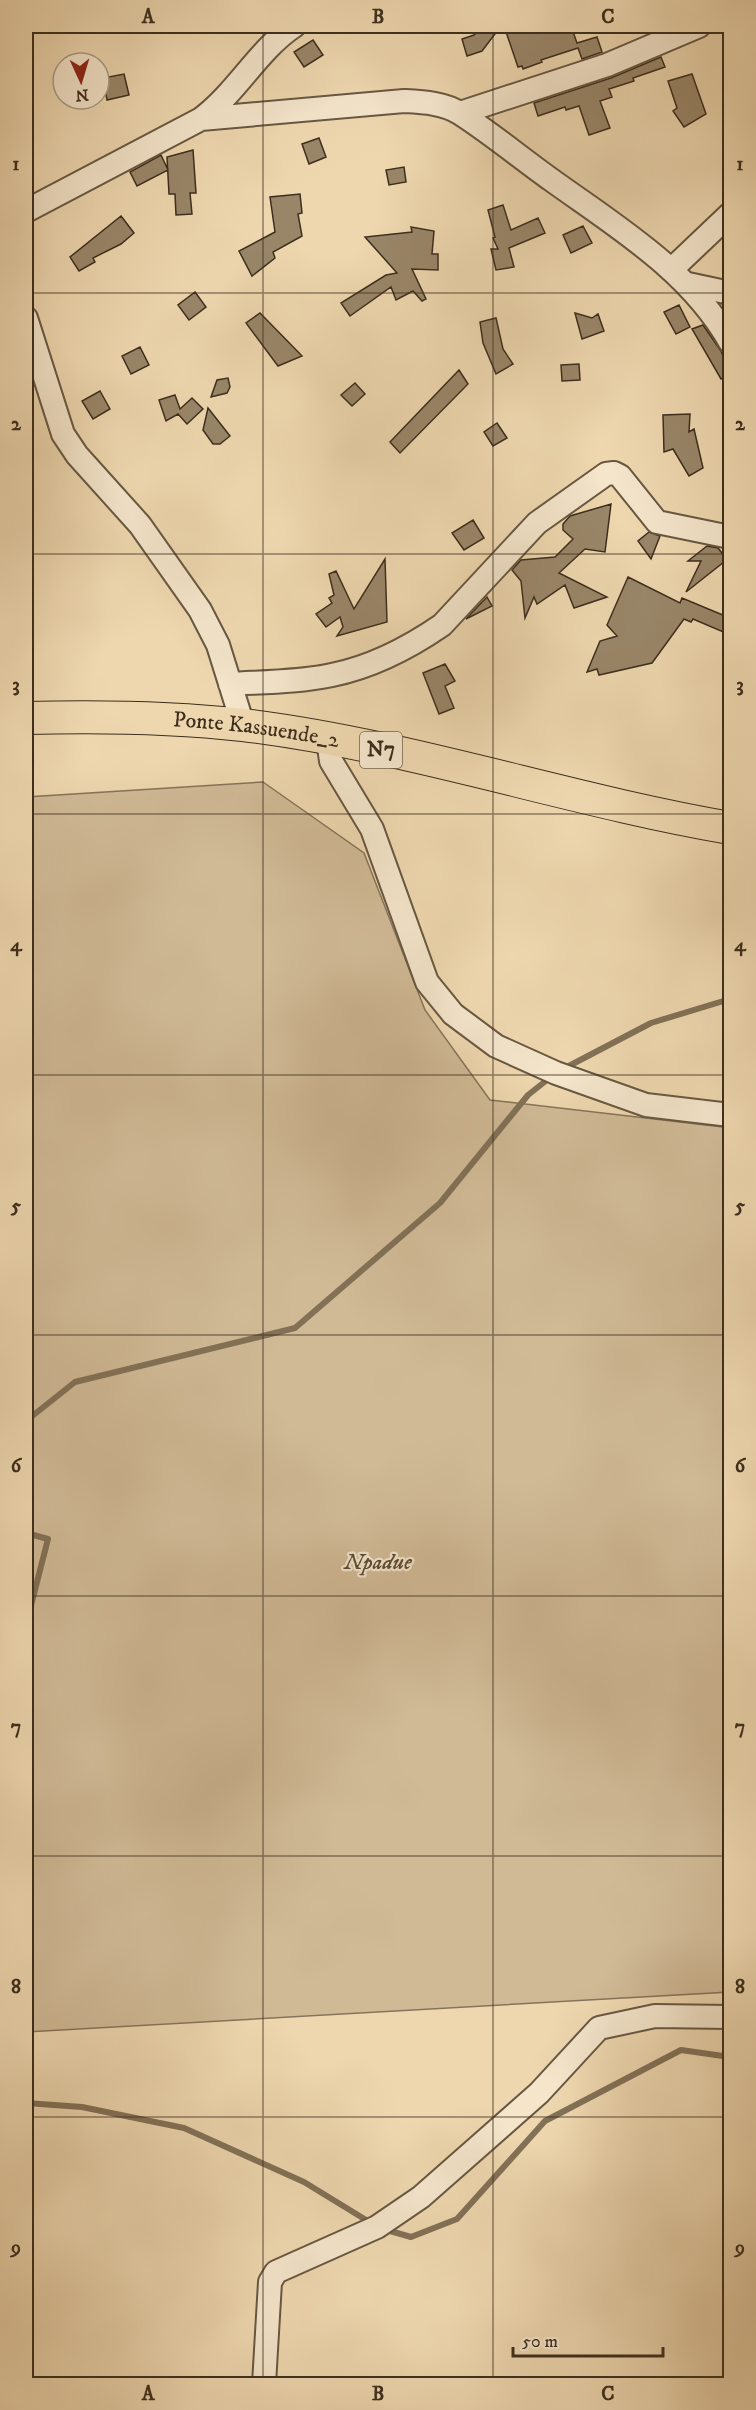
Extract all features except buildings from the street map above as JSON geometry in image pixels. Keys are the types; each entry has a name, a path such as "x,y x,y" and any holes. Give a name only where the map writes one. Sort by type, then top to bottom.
{"highway":[{"name":"Ponte Kassuende_2","path":"26,718 111,716 243,725 437,761 646,812 730,828"}],"street":[{"path":"26,211 201,118 219,105 273,43 294,26"},
{"path":"460,113 607,64 699,26"},
{"path":"201,118 404,101 427,102 460,113 615,226 679,277 718,320 730,342"},
{"path":"679,277 730,214"},
{"path":"679,277 730,293"},
{"path":"26,318 63,434 76,455 140,525 200,610 218,645 243,725"},
{"path":"230,684 334,675 397,653 442,625 537,523 606,474 614,473 620,476 657,522 730,537"},
{"path":"328,740 331,761 372,829 428,982 453,1014 496,1046 556,1073 646,1105 730,1115"},
{"path":"264,2385 270,2282 276,2272 377,2227 421,2197 539,2093 599,2028 655,2016 730,2017"}],"green space":[{"name":"Npadue","path":"263,782 364,853 425,1010 490,1100 723,1127 730,1132 730,1992 26,2032 26,797"}],"waterway":[{"path":"563,1069 651,1023 730,999"},
{"path":"26,1421 75,1382 295,1328 440,1203 528,1095 552,1076"},
{"path":"26,1533 48,1539 26,1625"},
{"path":"383,2229 411,2237 457,2219 545,2121 681,2050 730,2057"},
{"path":"26,2103 82,2107 184,2128 304,2182 371,2223"}]}
